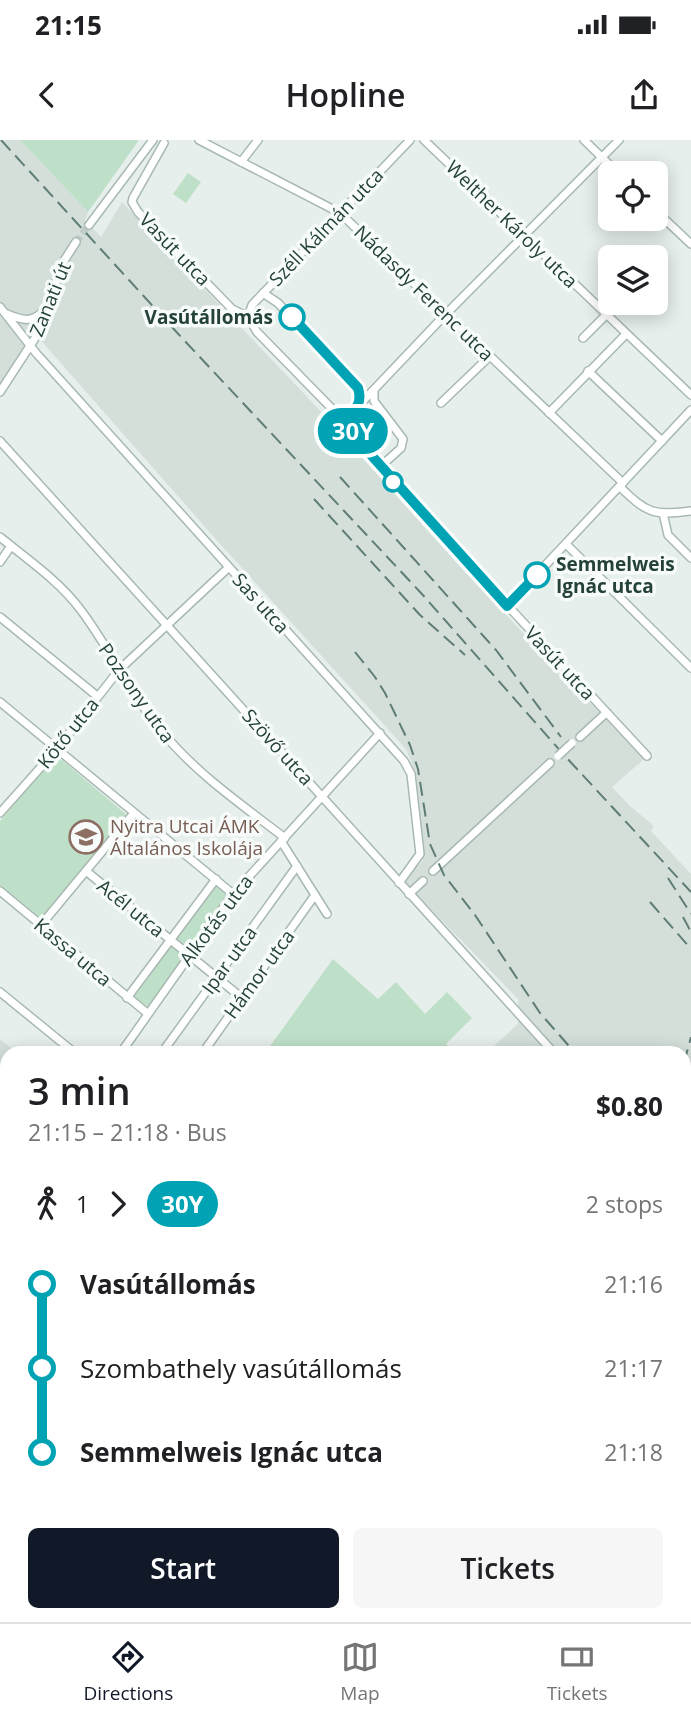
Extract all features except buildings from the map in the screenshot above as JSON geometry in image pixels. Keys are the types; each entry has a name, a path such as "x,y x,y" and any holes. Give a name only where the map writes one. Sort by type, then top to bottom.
{"street":[{"path":"89,225 153,140"},
{"path":"241,162 258,140"},
{"name":"Széll Kálmán utca","path":"248,317 252,305 410,140"},
{"name":"Welther Károly utca","path":"424,140 598,307"},
{"path":"584,140 605,161"},
{"path":"344,421 619,140"},
{"name":"Nádasdy Ferenc utca","path":"201,141 340,213 549,413 644,509 663,513"},
{"name":"Vasút utca","path":"164,143 135,191 132,202 134,207 232,309 248,317 257,332 344,421 380,467 647,756"},
{"path":"668,222 691,244"},
{"name":"Zanati út","path":"0,392 45,320 62,264 76,242"},
{"path":"263,293 278,303 358,388 359,405"},
{"path":"6,314 38,318 49,306"},
{"name":"Sas utca","path":"0,307 31,346 228,568 404,761 412,780 419,854 399,883"},
{"path":"583,338 606,315"},
{"name":"Welther Károly utca","path":"606,315 691,395"},
{"path":"549,413 626,334"},
{"path":"442,403 490,356"},
{"path":"588,371 662,440"},
{"path":"358,388 374,390"},
{"path":"374,390 376,404 403,439 401,448 380,467"},
{"path":"507,606 691,410"},
{"name":"Szövő utca","path":"0,441 548,1046"},
{"path":"691,511 663,513 668,535 691,558"},
{"name":"Pozsony utca","path":"0,537 72,599 146,711 174,745 283,840"},
{"path":"566,544 691,668"},
{"path":"0,562 11,546"},
{"name":"Kötő utca","path":"0,813 57,749 119,670 228,568"},
{"path":"0,617 97,696"},
{"path":"0,702 233,894"},
{"name":"Vasút utca","path":"580,737 606,713"},
{"name":"Alkotás utca","path":"125,1046 233,894 380,733"},
{"path":"558,757 572,743"},
{"path":"433,871 550,763"},
{"path":"0,800 7,805"},
{"path":"41,925 134,813"},
{"path":"283,840 327,914"},
{"name":"Ipar utca","path":"167,1046 297,866"},
{"name":"Acél utca","path":"86,871 242,998"},
{"name":"Alkotás utca","path":"128,998 216,879"},
{"path":"409,894 423,881"},
{"name":"Kassa utca","path":"0,891 147,1013"},
{"name":"Hámor utca","path":"208,1046 315,895"},
{"path":"0,992 66,1046"}],"shaded area":[{"path":"0,140 20,140 88,212 85,220 101,237 122,202 331,422 336,419 352,437 348,442 462,569 644,759 612,787 654,826 651,831 691,874 691,1046 494,1046 518,1024 518,999 403,880 423,861 415,771 406,749 37,336 0,392"}],"green space":[{"path":"20,140 139,140 88,212"},
{"path":"188,173 201,182 186,203 173,194"},
{"path":"56,755 128,816 39,920 0,887 0,821"},
{"path":"216,884 230,894 148,1007 134,997"},
{"path":"333,959 378,999 396,982 425,1014 447,992 472,1018 446,1044 448,1046 270,1046"}],"tunnel":[{"path":"76,242 89,225"}],"railway":[{"path":"1,140 421,593 564,755 691,892"},
{"path":"340,477 496,650 561,737"},
{"path":"314,499 420,615 465,655"},
{"path":"355,652 385,693 410,745 418,769 430,844 444,875 475,915 540,1013 569,1046"},
{"path":"668,878 691,914"},
{"path":"650,902 691,949"},
{"path":"683,917 691,932"},
{"path":"689,1046 691,1037"}],"bus line":[{"name":"30Y","path":"292,317 358,388 359,405 344,421 394,483 507,606 537,575"}],"place":[{"name":"Vasútállomás","path":"292,317"},
{"name":"Semmelweis Ignác utca","path":"537,575"},
{"name":"Nyitra Utcai ÁMK Általános Iskolája","path":"86,837"}]}
